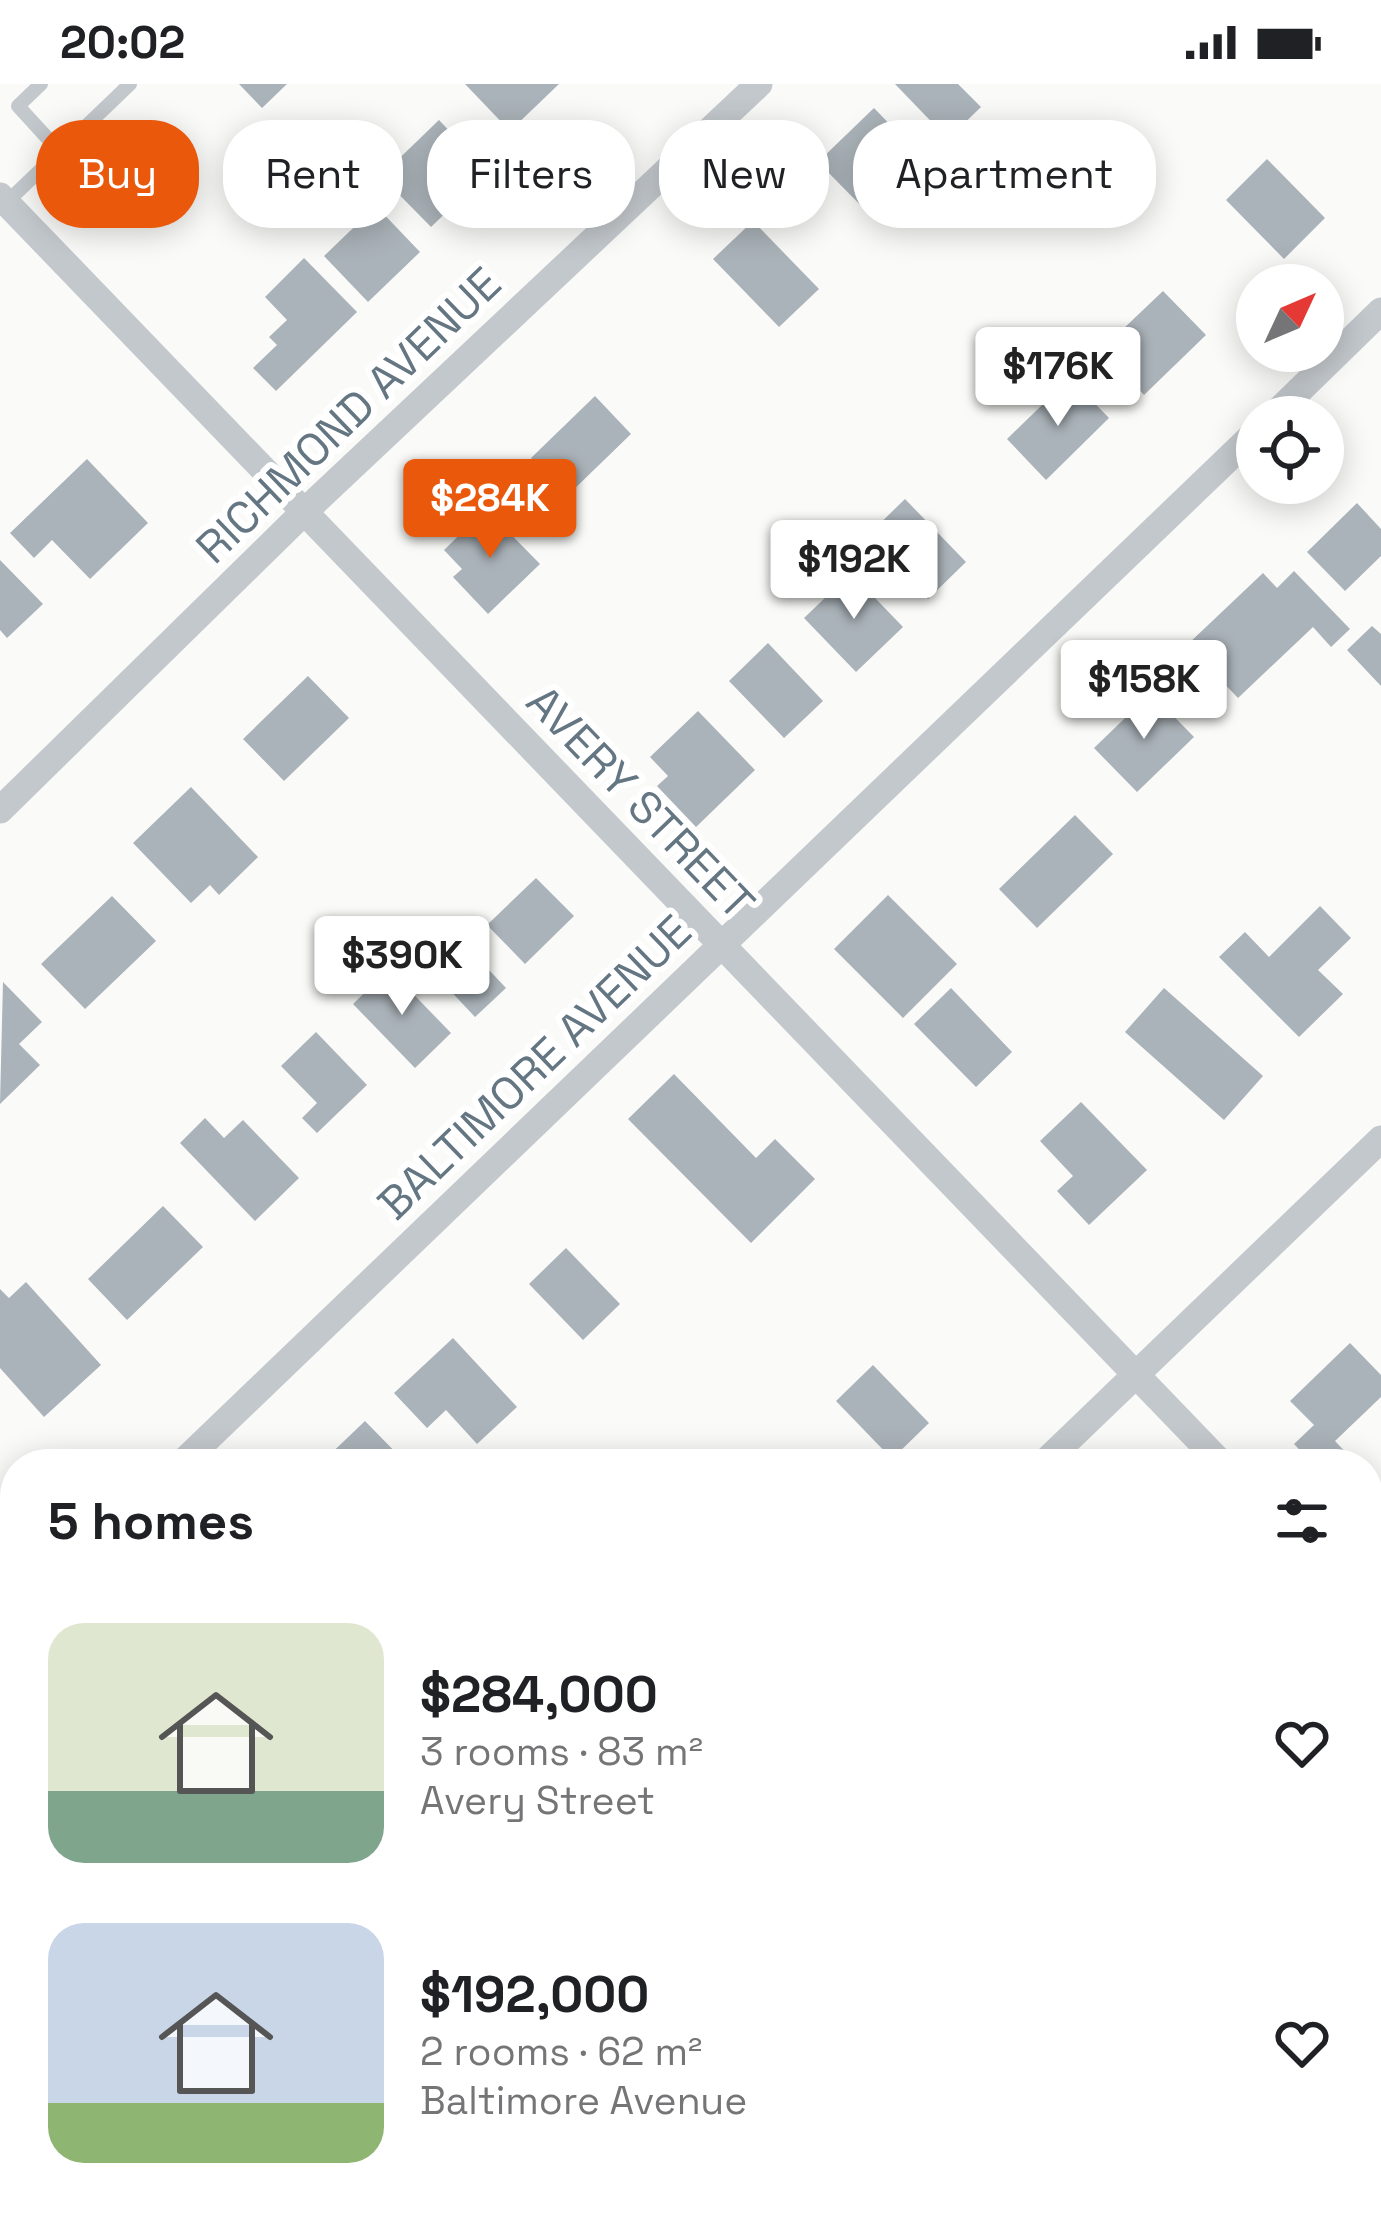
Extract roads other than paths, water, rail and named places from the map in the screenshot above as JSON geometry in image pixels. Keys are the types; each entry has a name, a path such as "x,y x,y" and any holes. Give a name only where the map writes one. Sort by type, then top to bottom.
{"street":[{"name":"RICHMOND AVENUE","path":"0,810 303,513 759,84"},
{"name":"AVERY STREET","path":"3,200 1207,1449"},
{"path":"1294,396 1381,311"},
{"name":"BALTIMORE AVENUE","path":"197,1449 1236,451"},
{"path":"1058,1449 1381,1139"}],"lane":[{"path":"36,126 18,106 41,84"},
{"path":"93,120 130,84"},
{"path":"3,200 36,172"}]}
